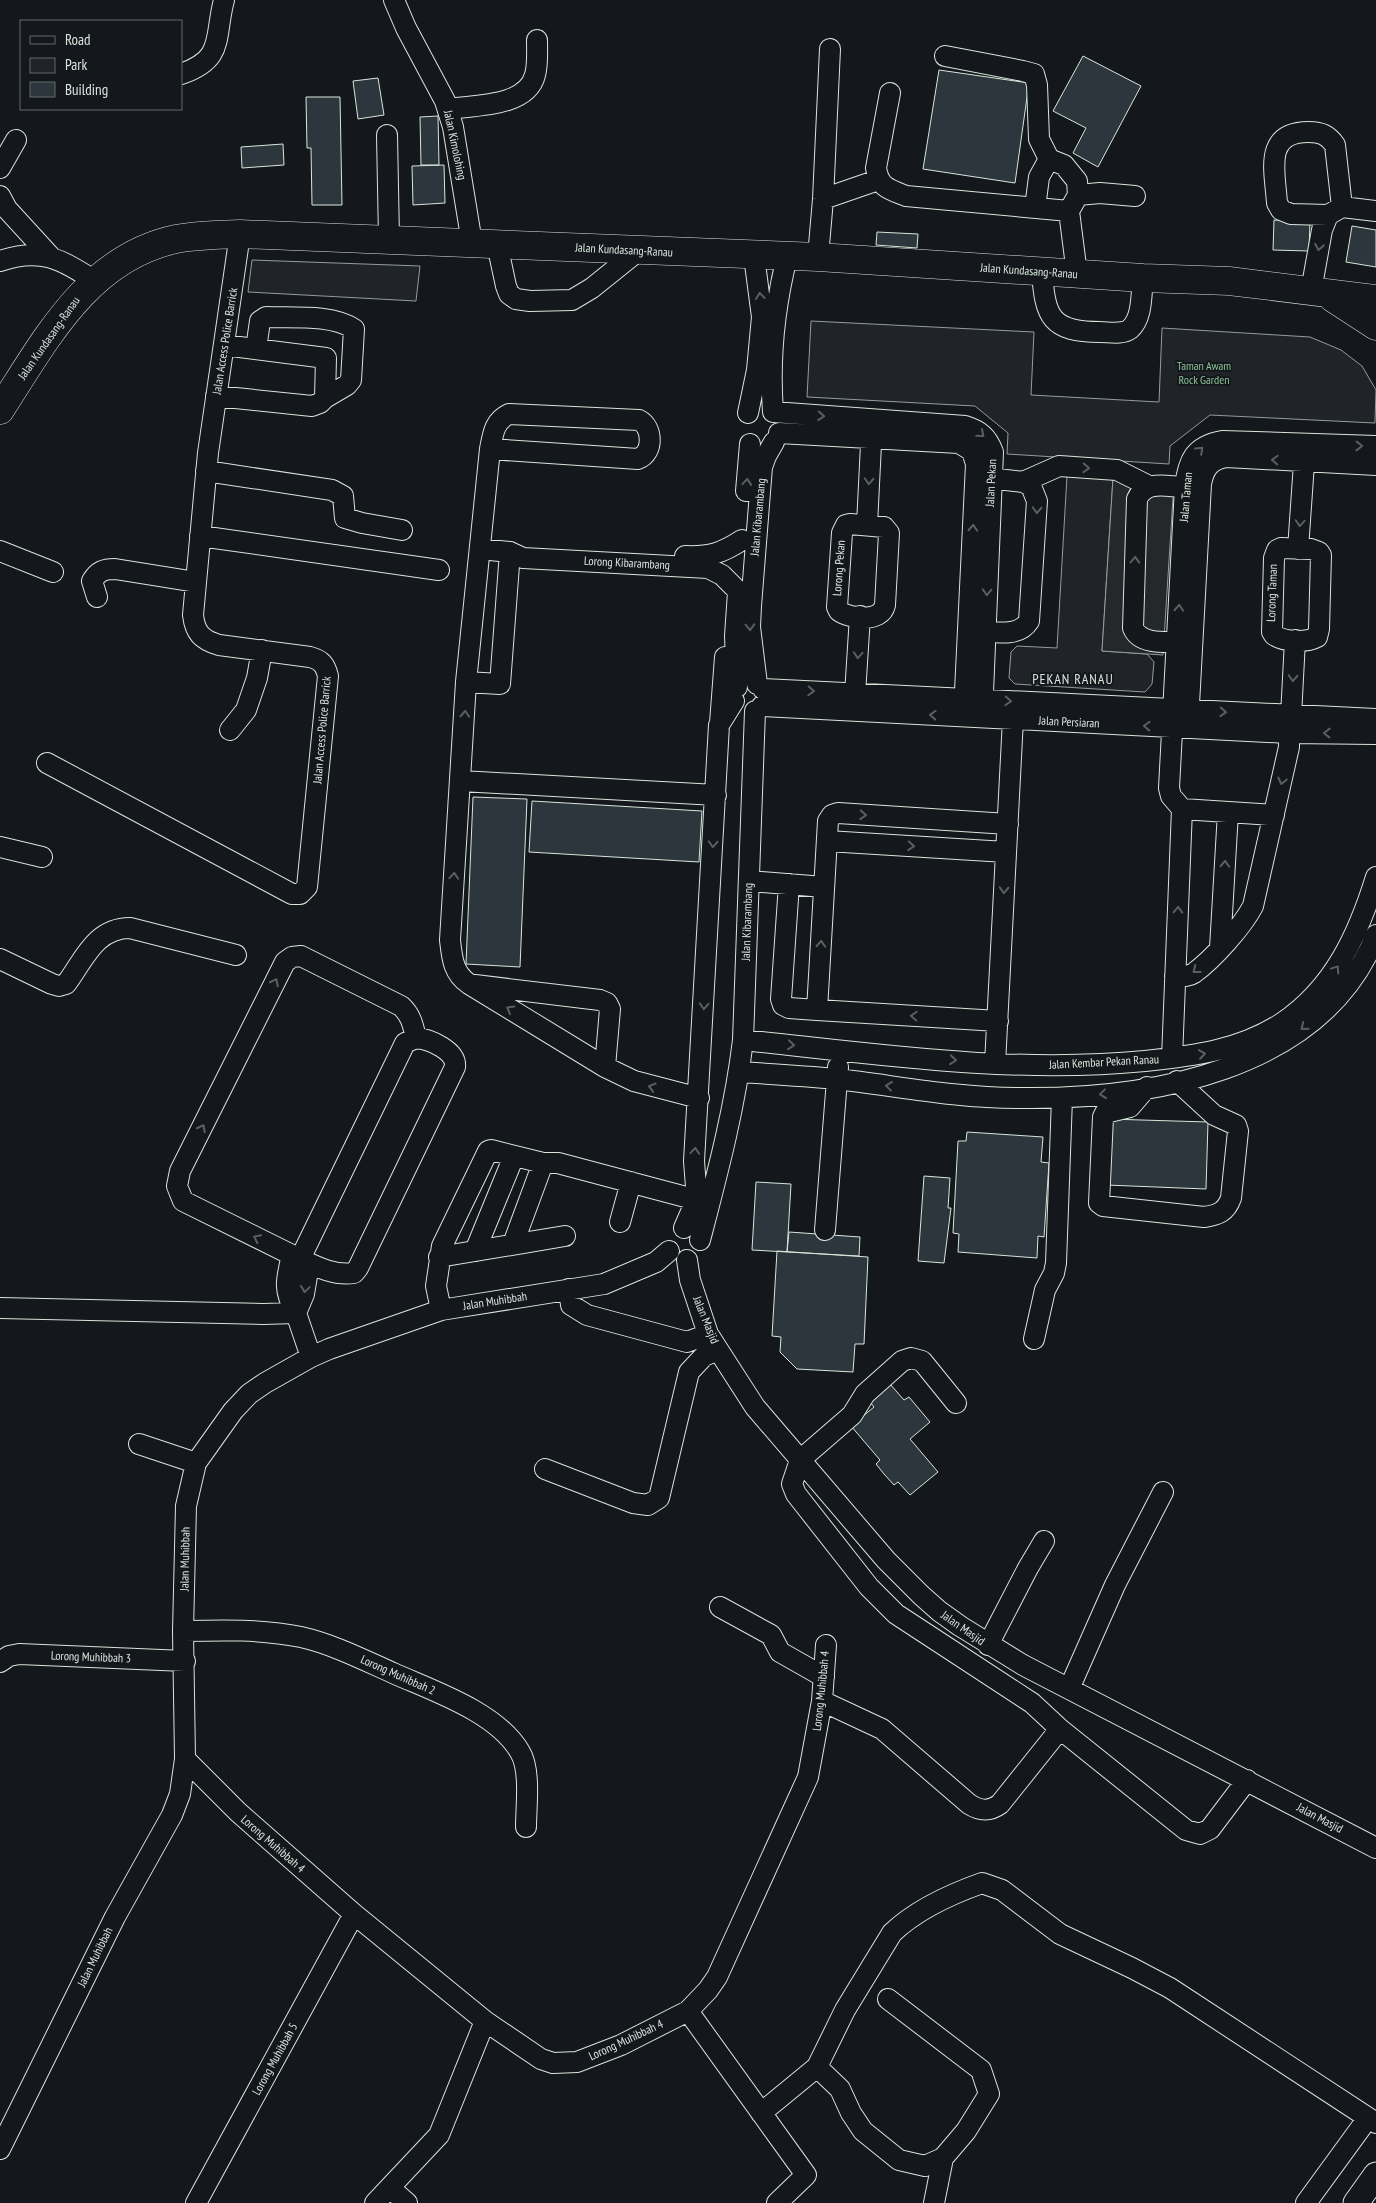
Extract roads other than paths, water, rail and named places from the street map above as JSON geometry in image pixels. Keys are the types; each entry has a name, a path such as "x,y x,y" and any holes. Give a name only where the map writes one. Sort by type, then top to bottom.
{"highway":[{"name":"Jalan Kundasang-Ranau","path":"0,410 58,322 84,290 117,264 160,244 183,238 240,234 818,258 1143,278 1229,281 1376,299"},
{"name":"Jalan Kundasang-Ranau","path":"1318,292 1360,314 1376,326"}],"main road":[{"path":"1356,2203 1376,2175"}],"street":[{"path":"182,74 202,66 214,51 224,0"},
{"name":"Jalan Kimolohing","path":"394,0 406,28 436,82 448,109 484,243 510,294 516,299 530,301 572,300 592,288 638,251"},
{"path":"448,109 512,99 526,91 536,73 537,40"},
{"path":"818,258 823,199 830,49"},
{"path":"945,56 1023,70 1034,74 1037,86 1039,139 1049,159 1064,165 1077,181 1073,203 1077,274"},
{"path":"890,93 876,168 878,180 888,189 906,196 1035,208 1073,203 1100,193 1136,196"},
{"path":"387,135 389,239"},
{"path":"0,168 16,140"},
{"path":"1035,208 1039,177 1049,159"},
{"path":"823,199 878,180"},
{"path":"0,196 7,209 50,256 95,281"},
{"path":"1318,292 1322,230 1335,211 1376,211"},
{"name":"Jalan Access Police Barrick","path":"47,763 292,894 300,894 307,887 328,676 326,666 320,660 208,642 200,636 194,626 193,615 206,471 240,234"},
{"path":"0,261 16,256 50,256"},
{"path":"754,256 762,317 757,370 748,413 741,429 750,444 762,447 777,437 779,422 773,412 770,374 775,316 787,257"},
{"path":"1042,272 1044,299 1048,310 1060,325 1079,332 1121,332 1129,329 1135,322 1140,310 1143,278"},
{"path":"216,396 312,406 320,404 325,398 347,385 351,380 354,329 347,324 334,320 266,317 260,322 256,349"},
{"path":"224,345 353,360"},
{"path":"325,398 326,358"},
{"path":"748,413 760,408 773,412"},
{"name":"Jalan Pekan","path":"773,412 871,429"},
{"path":"490,449 638,458 644,456 648,450 649,430 645,423 639,420 509,414 501,418 496,425 490,449 466,682 450,940 455,968 460,978 468,984 605,1067 634,1081 699,1098"},
{"name":"Jalan Pekan","path":"777,437 871,429 965,426 976,429 984,434 993,452 983,477 973,708"},
{"path":"867,525 871,429"},
{"name":"Jalan Kibarambang","path":"700,1240 717,1175 739,1072 743,1040 759,697 750,627 750,606 762,467 777,437"},
{"name":"Jalan Taman","path":"1186,642 1185,488 1191,461 1198,451 1207,444 1222,441 1376,465"},
{"name":"Jalan Kibarambang","path":"736,694 735,636 750,444"},
{"name":"Jalan Taman","path":"1182,809 1170,796 1169,788 1181,719 1186,642 1201,484 1206,468 1210,462 1226,457 1305,453 1376,446"},
{"path":"1298,549 1305,453"},
{"path":"1023,482 1059,466 1117,470 1149,486 1185,488"},
{"path":"206,471 332,490 343,496 345,518 402,530"},
{"path":"977,630 1012,632 1026,627 1031,615 1037,501 1031,486 1023,482 983,477"},
{"path":"1149,486 1142,489 1138,499 1133,628 1136,636 1146,640 1186,642"},
{"name":"Lorong Pekan","path":"850,524 867,525 888,529 889,547 884,610 877,617 843,614 839,611 837,603 843,528 850,524"},
{"path":"200,536 440,570"},
{"name":"Lorong Kibarambang","path":"510,552 523,546 709,556 724,552 742,540"},
{"name":"Lorong Taman","path":"1281,548 1298,549 1311,549 1319,552 1321,555 1319,633 1312,640 1284,640 1274,636 1272,618 1275,553 1281,548"},
{"name":"Lorong Kibarambang","path":"480,549 510,552 522,558 708,568 722,575 738,591"},
{"path":"0,551 53,572"},
{"path":"466,682 500,684 510,552"},
{"path":"97,597 92,580 105,569 116,569 196,582"},
{"path":"441,1310 436,1286 439,1257 446,1235 488,1151 491,1150 543,1163 558,1163 697,1200 694,1161 719,725 727,640 737,611"},
{"path":"855,694 860,616"},
{"path":"471,634 504,637"},
{"path":"1175,976 1186,976 1193,973 1220,948 1246,919 1253,906 1289,747 1295,640"},
{"path":"230,730 246,710 257,678 262,650"},
{"path":"719,725 736,694 744,682 759,697 745,712 736,706 736,694"},
{"name":"Jalan Persiaran","path":"759,697 855,694 973,708 1012,719 1181,719"},
{"name":"Jalan Persiaran","path":"759,697 1290,724 1376,734"},
{"path":"995,1064 1012,719"},
{"name":"Jalan Persiaran","path":"1290,724 1376,720"},
{"path":"461,780 716,795"},
{"path":"1172,1058 1182,809 1274,815"},
{"path":"1220,948 1228,812"},
{"path":"817,1010 828,821 832,815 838,813 1008,824"},
{"path":"827,841 1006,852"},
{"path":"0,847 42,857"},
{"name":"Jalan Kembar Pekan Ranau","path":"743,1040 995,1064 1113,1064 1212,1052 1257,1037 1282,1022 1326,984 1349,947 1361,921 1376,877"},
{"path":"749,881 824,887"},
{"path":"790,884 781,999 783,1005 789,1008 998,1021"},
{"path":"0,959 59,986 66,984 96,941 103,935 121,928 130,928 236,955"},
{"name":"Jalan Kembar Pekan Ranau","path":"739,1072 837,1079 967,1096 1062,1098 1147,1087 1215,1073 1244,1063 1300,1031 1325,1010 1347,986 1362,963 1376,934"},
{"path":"311,1356 286,1290 301,1259 405,1043 416,1038 422,1038 454,1057 455,1067 354,1273 346,1274 319,1268 301,1259 183,1201 177,1186 180,1170 285,962 292,957 301,956 401,1006 412,1020 416,1038"},
{"path":"468,984 600,1000 607,1003 610,1009 605,1067"},
{"path":"825,1230 839,1050"},
{"path":"1147,1087 1130,1107 1109,1111 1103,1117 1099,1203 1103,1206 1204,1217 1214,1216 1228,1206 1231,1198 1238,1131 1236,1125 1214,1115 1177,1081"},
{"path":"1034,1339 1045,1290 1054,1273 1056,1263 1062,1098"},
{"name":"Jalan Kibarambang","path":"684,1228 725,1132"},
{"path":"475,1251 514,1156"},
{"path":"513,1244 543,1163"},
{"path":"620,1222 631,1182"},
{"path":"684,1228 694,1231 700,1240 699,1251 692,1259 687,1260 676,1258 668,1251 667,1246 670,1235 674,1231 684,1228"},
{"path":"439,1257 565,1236"},
{"name":"Jalan Muhibbah","path":"0,2149 115,1917 172,1816 182,1786 185,1759 185,1661 183,1631 186,1506 196,1463 218,1429 249,1394 265,1382 311,1356 441,1310 604,1284 656,1262 668,1251"},
{"name":"Jalan Masjid","path":"687,1260 690,1280 713,1342 755,1407 893,1567 939,1611 988,1645 1069,1689 1376,1848"},
{"path":"569,1289 571,1306 588,1315 687,1342 713,1342"},
{"path":"0,1308 264,1314 296,1313"},
{"path":"545,1469 633,1503 648,1505 659,1498 689,1372 704,1356 713,1342"},
{"path":"956,1403 922,1361 911,1358 902,1360 865,1394 852,1415 800,1460 792,1484 796,1494 869,1587 896,1614 1032,1703 1060,1729 1186,1830 1193,1834 1200,1834 1210,1829 1247,1780"},
{"path":"138,1444 196,1463"},
{"path":"1069,1689 1115,1586 1164,1492"},
{"path":"988,1645 1044,1541"},
{"path":"720,1607 771,1635 780,1652 824,1677"},
{"name":"Lorong Muhibbah 2","path":"183,1631 256,1631 301,1637 369,1662 465,1706 502,1730 514,1742 522,1754 526,1769 526,1827"},
{"name":"Lorong Muhibbah 4","path":"185,1759 238,1812 354,1914 486,2021 541,2059 564,2064 577,2062 621,2045 688,2011 708,1990 724,1964 808,1777 822,1701 826,1645"},
{"name":"Lorong Muhibbah 3","path":"0,1662 9,1656 19,1654 185,1661"},
{"path":"822,1701 882,1729 977,1809 993,1809 1000,1804 1060,1729"},
{"path":"761,2113 817,2067 845,2010 892,1933 903,1923 925,1909 982,1882 1002,1890 1060,1934 1170,1988 1372,2120 1306,2203"},
{"name":"Lorong Muhibbah 5","path":"196,2203 354,1914"},
{"path":"817,2067 840,2089 851,2113 863,2131 899,2160 925,2166 943,2158 966,2131 989,2094 987,2084 981,2070 888,2000"},
{"path":"688,2011 806,2175 777,2203"},
{"path":"375,2203 439,2136 486,2021"},
{"path":"934,2203 943,2158"},
{"path":"390,2188 407,2203"}],"district":[{"name":"PEKAN RANAU","path":"1073,679"}],"park label":[{"name":"Taman Awam Rock Garden","path":"1204,373"}]}
